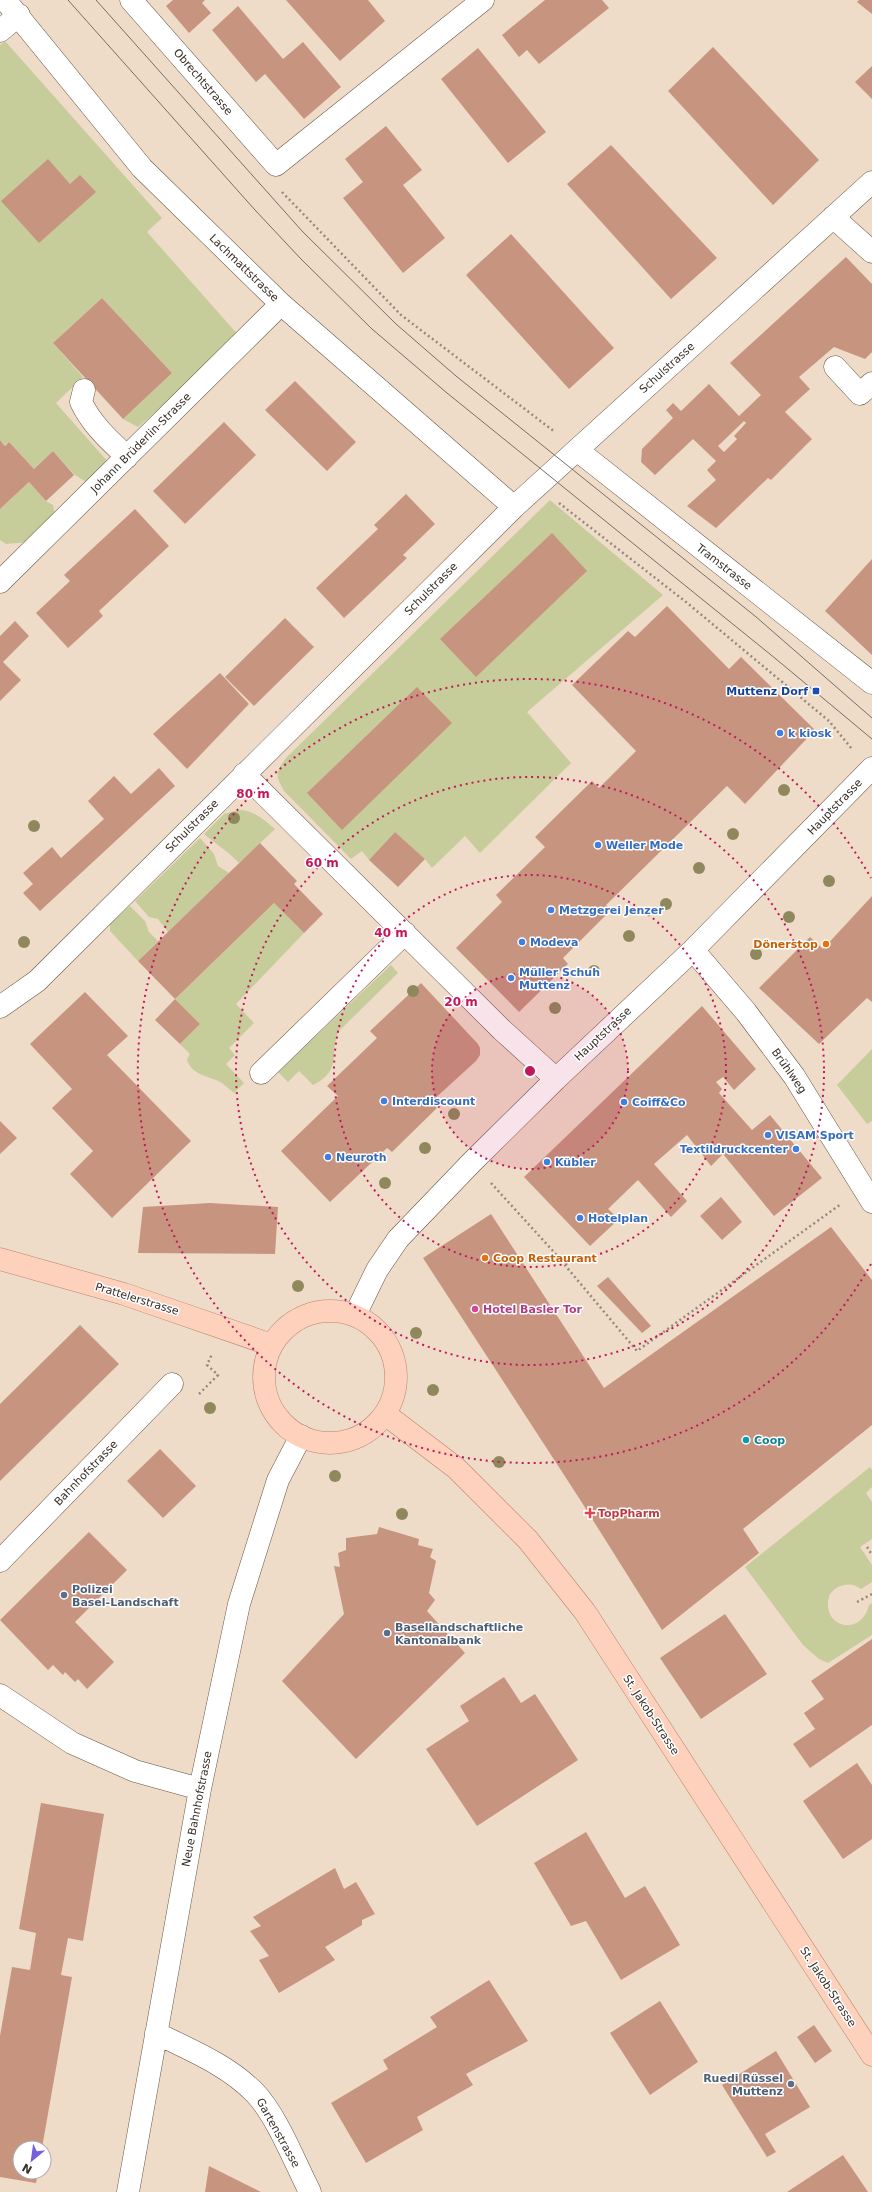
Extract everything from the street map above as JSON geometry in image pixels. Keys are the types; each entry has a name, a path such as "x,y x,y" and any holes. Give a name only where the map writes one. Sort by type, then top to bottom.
{"main road":[{"name":"Prattelerstrasse","path":"0,1259 124,1294 272,1345"},
{"path":"336,1311 355,1315 372,1325 385,1340 394,1357 397,1377 394,1397 385,1414 372,1428 356,1438 338,1442 319,1442 301,1436 284,1424 271,1407 265,1386 265,1365 272,1345 283,1330 299,1318 317,1312 336,1311"},
{"name":"St. Jakob-Strasse","path":"385,1414 456,1468 528,1540 585,1612 872,2055"}],"street":[{"name":"Obrechtstrasse","path":"131,0 276,165"},
{"path":"276,165 483,0"},
{"path":"0,31 12,8"},
{"name":"Lachmattstrasse","path":"12,8 142,168 281,304 514,507"},
{"name":"Schulstrasse","path":"0,1007 37,981 537,485 872,182"},
{"path":"833,217 872,252"},
{"name":"Johann Brüderlin-Strasse","path":"4,570 127,457 281,304"},
{"path":"835,367 860,394 872,382"},
{"path":"84,390 81,402 87,415 97,429 127,457"},
{"name":"Tramstrasse","path":"577,450 872,683"},
{"name":"Hauptstrasse","path":"355,1315 377,1270 398,1239 472,1162 556,1079 693,950 871,770"},
{"path":"244,774 502,1030 556,1079"},
{"path":"261,1073 405,933"},
{"name":"Brühlweg","path":"693,950 746,1012 794,1076 868,1194"},
{"name":"Bahnhofstrasse","path":"0,1561 172,1384"},
{"name":"Neue Bahnhofstrasse","path":"128,2192 200,1789 239,1604 278,1480 301,1436"},
{"path":"0,1695 72,1743 135,1771 200,1789"},
{"name":"Gartenstrasse","path":"156,2033 232,2073 256,2094 274,2122 310,2192"}],"path":[{"path":"276,165 281,192 401,315 577,450"},
{"path":"537,485 686,602 829,721 871,770"},
{"path":"472,1162 553,1252 637,1351 868,1194"},
{"path":"172,1384 193,1400 218,1375 207,1365 223,1328"},
{"path":"867,1547 872,1555"},
{"path":"857,1602 872,1594"}],"green space":[{"path":"5,41 162,218 147,232 240,337 138,427 123,419 172,373 102,298 53,343 83,377 56,403 109,463 87,483 74,474 53,451 34,469 9,442 5,445 0,440 0,45"},
{"path":"29,482 46,501 53,505 55,515 30,542 6,544 0,540 0,509"},
{"path":"550,500 663,595 527,712 571,763 480,853 465,836 432,868 425,859 395,832 369,860 362,851 351,859 284,791 278,777 278,770 280,766 287,757"},
{"path":"244,810 254,814 275,829 239,863 204,834 224,814"},
{"path":"200,838 214,854 218,866 229,873 168,932 158,919 149,917 135,901"},
{"path":"274,903 304,933 236,1004 254,1023 229,1048 235,1055 226,1064 244,1083 234,1093 222,1083 192,1069 187,1059 190,1054 180,1044 200,1024 175,999"},
{"path":"130,906 145,921 149,932 158,941 138,961 110,931 110,924"},
{"path":"391,965 398,973 339,1031 336,1039 334,1060 329,1073 313,1085 299,1071 288,1082 278,1072"},
{"path":"872,1049 872,1121 867,1124 837,1085"},
{"path":"870,1467 872,1470 872,1487 866,1493 872,1502 872,1539 860,1547 872,1565 872,1582 861,1589 848,1584 840,1586 830,1594 828,1605 830,1614 835,1621 850,1625 858,1622 865,1616 869,1605 872,1603 872,1635 828,1663 819,1659 803,1645 745,1567"}],"building":[{"path":"173,0 205,0 202,3 211,13 189,33 166,6"},
{"path":"286,0 368,0 385,21 340,61"},
{"path":"545,0 602,0 609,8 539,64 527,50 519,57 502,35"},
{"path":"859,0 872,0 872,14 857,2"},
{"path":"238,6 283,59 303,42 341,87 304,119 265,74 256,82 212,30"},
{"path":"713,47 819,160 773,205 668,91"},
{"path":"478,48 546,132 508,163 441,79"},
{"path":"872,66 872,99 855,82"},
{"path":"386,126 422,170 403,185 445,238 403,273 343,198 363,182 345,159"},
{"path":"611,145 717,258 671,299 567,184"},
{"path":"48,159 70,184 80,175 96,192 39,243 1,201"},
{"path":"511,234 614,348 569,389 466,275"},
{"path":"846,257 872,284 872,352 865,359 834,347 799,377 810,389 785,412 812,439 771,480 768,478 716,528 687,506 716,480 707,470 716,461 693,439 655,475 641,462 642,449 673,418 666,410 673,403 681,411 709,384 739,416 761,395 730,363","holes":["744,421 746,423 734,436 737,439 724,452 718,446"]},
{"path":"102,298 172,373 123,419 53,343"},
{"path":"295,381 356,442 327,471 265,410"},
{"path":"224,422 256,455 185,524 153,491"},
{"path":"0,440 5,446 9,442 34,469 53,451 74,475 46,501 29,482 0,509"},
{"path":"406,494 435,524 403,555 407,558 344,618 316,588 378,529 374,525"},
{"path":"135,509 169,546 99,611 103,616 68,648 36,613 70,581 64,575"},
{"path":"552,533 587,571 476,677 440,639"},
{"path":"872,559 872,655 825,611"},
{"path":"667,606 729,669 741,657 815,730 745,804 727,786 606,905 611,910 563,958 568,964 519,1012 456,948 502,902 496,895 545,847 535,837 592,781 599,788 636,751 572,685 628,631 635,637"},
{"path":"285,618 314,647 254,706 225,677"},
{"path":"15,621 29,636 3,662 21,680 0,701 0,636"},
{"path":"220,673 249,704 187,769 153,734"},
{"path":"417,687 452,723 342,830 307,793"},
{"path":"159,768 175,786 40,911 23,893 33,884 23,873 52,847 61,858 104,819 88,801 114,776 131,794"},
{"path":"395,832 425,859 398,887 369,860"},
{"path":"260,843 297,881 294,884 323,914 304,933 274,903 175,999 138,961"},
{"path":"872,896 872,1002 867,998 819,1044 759,988 810,937 823,949"},
{"path":"421,983 478,1044 480,1048 480,1055 476,1061 431,1102 437,1108 392,1152 387,1148 330,1202 281,1151 338,1096 327,1086 377,1038 370,1031"},
{"path":"85,992 128,1036 107,1055 191,1141 112,1218 70,1174 93,1151 52,1108 72,1089 30,1044"},
{"path":"175,999 200,1024 180,1044 155,1020"},
{"path":"702,1006 756,1069 734,1090 723,1077 716,1082 722,1089 719,1093 752,1130 770,1115 822,1178 774,1216 723,1154 711,1166 687,1135 654,1164 687,1201 671,1217 638,1180 608,1209 619,1219 590,1246 524,1177"},
{"path":"0,1121 17,1138 0,1154"},
{"path":"721,1197 742,1222 722,1240 700,1216"},
{"path":"210,1203 278,1207 275,1254 138,1253 143,1207"},
{"name":"Coop","path":"491,1214 604,1388 831,1227 872,1280 872,1425 743,1529 759,1553 662,1630 579,1498 423,1258"},
{"path":"608,1277 651,1326 642,1333 597,1286"},
{"path":"80,1325 119,1364 0,1481 0,1404"},
{"path":"160,1449 196,1486 163,1518 127,1481"},
{"name":"Basellandschaftliche Kantonalbank","path":"379,1527 419,1539 418,1545 433,1549 430,1557 436,1561 429,1593 435,1600 427,1611 465,1653 356,1759 282,1681 344,1614 334,1566 340,1567 338,1553 346,1550 346,1538 377,1534"},
{"name":"Polizei Basel-Landschaft","path":"89,1532 127,1570 75,1622 114,1662 87,1689 78,1679 75,1682 65,1672 63,1675 53,1665 48,1670 0,1620"},
{"path":"725,1614 767,1674 701,1719 660,1658"},
{"path":"872,1639 872,1725 810,1768 793,1744 815,1729 804,1713 824,1699 811,1681"},
{"path":"504,1677 521,1703 535,1694 578,1760 477,1826 426,1749 469,1721 460,1706"},
{"path":"857,1763 872,1785 872,1839 843,1859 803,1801"},
{"path":"41,1803 104,1814 83,1941 68,1938 61,1975 72,1977 43,2140 12,2140 12,2179 0,2177 0,2036 12,1967 30,1970 36,1933 19,1929"},
{"path":"586,1832 625,1898 645,1886 680,1945 621,1980 586,1921 571,1926 534,1863"},
{"path":"335,1868 344,1889 356,1882 375,1914 362,1920 362,1925 325,1947 335,1960 279,1993 259,1960 269,1956 250,1931 261,1926 253,1917"},
{"path":"489,1980 528,2041 466,2074 473,2085 417,2117 423,2130 366,2163 331,2103 388,2069 383,2060 437,2027 430,2017"},
{"path":"660,2001 698,2062 650,2095 610,2033"},
{"path":"814,2025 832,2051 815,2063 797,2037"},
{"path":"776,2051 810,2107 765,2134 776,2152 767,2157 722,2085"},
{"path":"843,2155 868,2192 787,2192"},
{"path":"209,2166 261,2192 205,2192"},
{"path":"18,2180 37,2180 36,2183"}],"tram line":[{"path":"68,0 255,210 301,259 372,329 447,393 776,659 872,739"},
{"path":"96,0 302,231 396,324 456,376 755,616 872,718"}],"place":[{"name":"Muttenz Dorf","path":"816,691"},
{"name":"k kiosk","path":"780,733"},
{"name":"Weller Mode","path":"598,845"},
{"name":"Metzgerei Jenzer","path":"551,910"},
{"name":"Modeva","path":"522,942"},
{"name":"Dönerstop","path":"826,944"},
{"name":"Müller Schuh Muttenz","path":"511,978"},
{"name":"Interdiscount","path":"384,1101"},
{"name":"Coiff&Co","path":"624,1102"},
{"name":"VISAM Sport","path":"768,1135"},
{"name":"Textildruckcenter","path":"796,1149"},
{"name":"Neuroth","path":"328,1157"},
{"name":"Kübler","path":"547,1162"},
{"name":"Hotelplan","path":"580,1218"},
{"name":"Coop Restaurant","path":"485,1258"},
{"name":"Hotel Basler Tor","path":"475,1309"},
{"name":"Coop","path":"746,1440"},
{"name":"TopPharm","path":"590,1513"},
{"name":"Polizei Basel-Landschaft","path":"64,1595"},
{"name":"Basellandschaftliche Kantonalbank","path":"387,1633"},
{"name":"Ruedi Rüssel Muttenz","path":"791,2084"}]}
